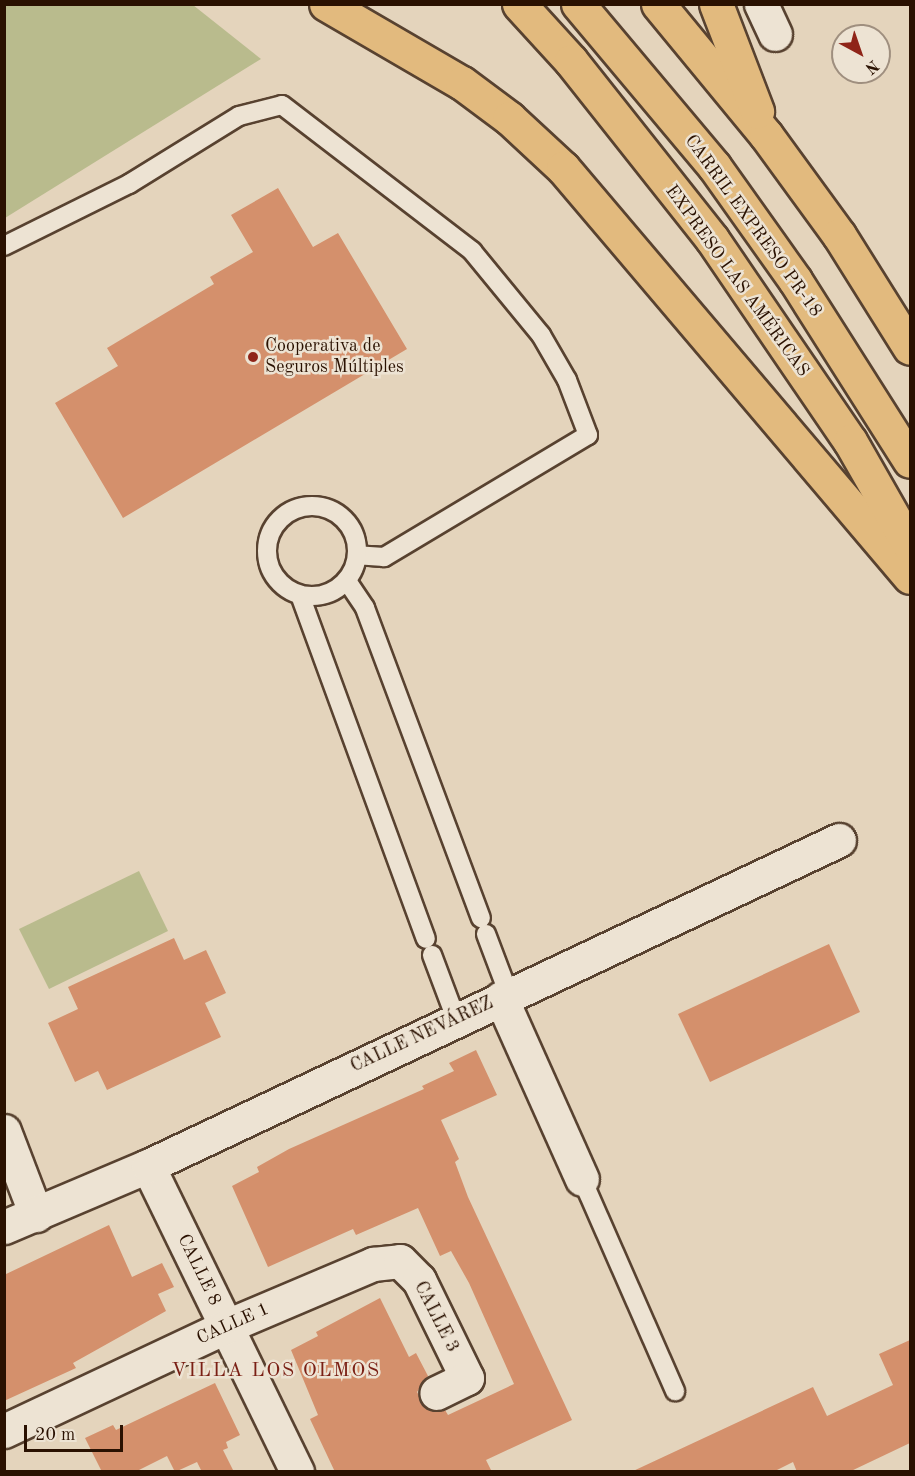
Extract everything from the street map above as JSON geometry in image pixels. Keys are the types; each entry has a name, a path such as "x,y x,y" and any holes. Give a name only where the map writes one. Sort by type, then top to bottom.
{"highway":[{"path":"326,4 462,83 509,118 563,168 910,577"},
{"name":"EXPRESO LAS AMÉRICAS","path":"519,4 572,61 712,239 850,441 910,546"},
{"name":"CARRIL EXPRESO PR-18","path":"578,4 714,166 795,280 910,461"},
{"path":"658,4 766,135 839,235 910,348"},
{"path":"716,4 766,135"}],"street":[{"path":"761,4 775,34"},
{"name":"CALLE NEVÁREZ","path":"4,1227 148,1166 839,840"},
{"path":"505,997 582,1179"},
{"path":"4,1131 36,1215"},
{"name":"CALLE 8","path":"148,1166 297,1472"},
{"name":"CALLE 1","path":"4,1431 227,1326 373,1264 400,1261"},
{"name":"CALLE 3","path":"400,1261 419,1280 466,1378 436,1392"}],"lane":[{"path":"4,246 129,184 239,116 282,105 472,251 541,335 567,380 588,435 384,557 358,555"},
{"path":"309,505 339,513 357,539 358,555 347,581 333,591 316,596 300,595 285,588 267,561 271,531 294,509 309,505"},
{"path":"347,581 365,608 483,926 505,997"},
{"path":"300,595 456,1019"},
{"path":"582,1179 675,1391"}],"green space":[{"path":"5,4 193,5 261,59 5,218"},
{"path":"139,871 168,931 49,989 19,929"}],"building":[{"name":"Cooperativa de Seguros Múltiples","path":"278,188 313,247 338,233 407,349 123,518 55,403 118,366 107,348 214,284 210,277 253,252 231,215"},
{"path":"174,938 184,960 206,950 226,993 205,1003 221,1037 107,1090 98,1071 75,1082 48,1023 78,1009 68,987"},
{"path":"829,944 860,1012 710,1082 678,1014"},
{"path":"476,1050 497,1095 441,1120 459,1159 455,1162 468,1197 572,1420 486,1460 492,1472 335,1472 310,1419 318,1415 291,1350 318,1336 316,1332 380,1298 409,1357 416,1353 428,1376 417,1392 426,1409 445,1410 448,1415 514,1384 469,1283 451,1251 440,1256 418,1208 356,1235 353,1229 268,1267 232,1186 259,1172 257,1167 289,1149 424,1089 422,1086 454,1071 449,1063"},
{"path":"109,1225 132,1277 162,1263 174,1287 158,1294 166,1311 73,1363 76,1368 4,1401 4,1275"},
{"path":"910,1340 910,1443 849,1472 797,1472 793,1462 773,1472 631,1472 813,1387 827,1416 893,1385 879,1354"},
{"path":"215,1383 240,1435 226,1442 228,1448 223,1450 234,1472 202,1472 197,1462 175,1472 167,1456 135,1472 102,1472 85,1438 113,1425 116,1430"}],"place":[{"name":"Cooperativa de Seguros Múltiples","path":"253,357"}],"district":[{"name":"VILLA LOS OLMOS","path":"276,1371"}]}
